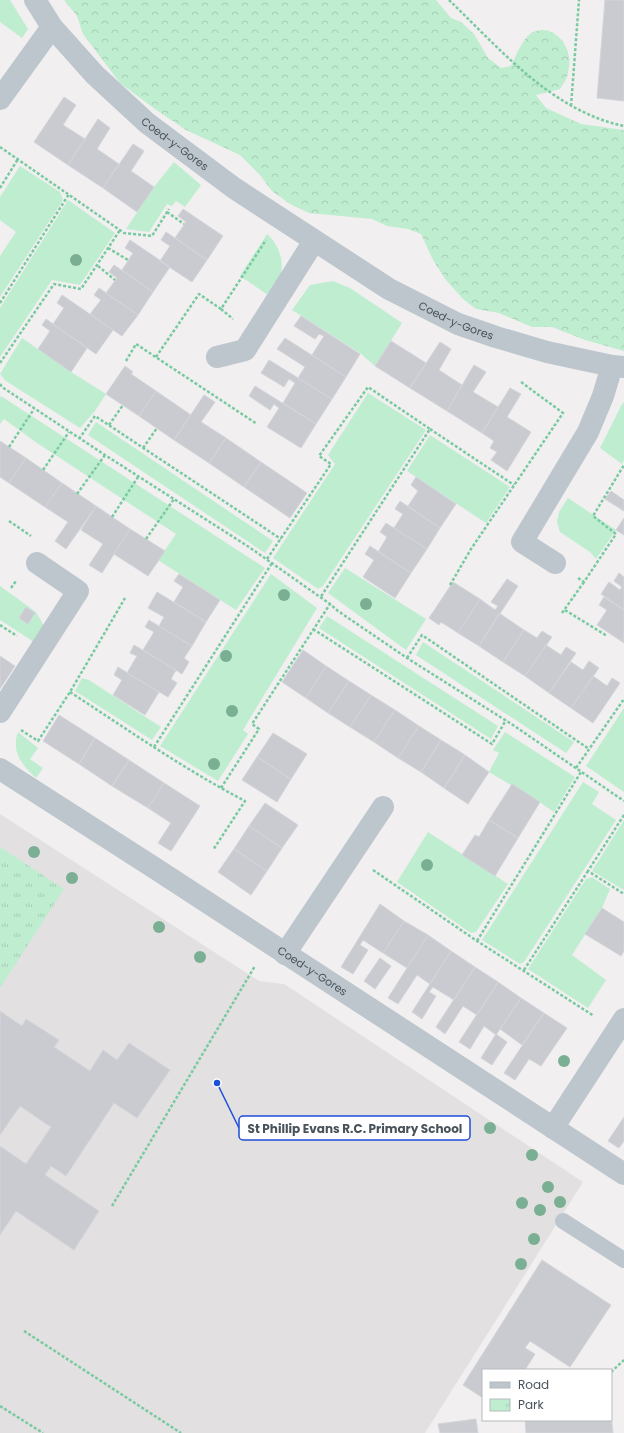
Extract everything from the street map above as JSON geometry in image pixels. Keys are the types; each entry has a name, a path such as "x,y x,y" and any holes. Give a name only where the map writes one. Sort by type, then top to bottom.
{"street":[{"name":"Coed-y-Gores","path":"35,0 52,27 95,75 147,123 234,188 389,290 458,324 496,337 547,352 618,367 603,396 588,432 522,542 555,563"},
{"path":"0,99 52,27"},
{"path":"217,358 245,350 314,241"},
{"path":"0,712 78,591 37,563"},
{"name":"Coed-y-Gores","path":"0,769 624,1174"},
{"path":"277,948 352,854 383,807"},
{"path":"553,1128 621,1024"}],"lane":[{"path":"563,1221 624,1260"}],"path":[{"path":"449,0 515,63 542,86 571,106 605,122 624,126"},
{"path":"571,106 579,0"},
{"path":"0,147 124,233 152,236 169,209"},
{"path":"0,188 18,159"},
{"path":"0,303 69,194"},
{"path":"167,212 184,224"},
{"path":"156,357 199,294 220,309 280,218"},
{"path":"0,363 54,284 81,289 120,230"},
{"path":"108,248 128,260"},
{"path":"98,266 115,280"},
{"path":"126,361 136,344 257,424"},
{"path":"450,585 514,485 563,413 521,382"},
{"path":"0,391 1,386 138,477 267,559 338,611 408,658 506,720 624,801"},
{"path":"267,559 331,464 319,456 368,387 514,485"},
{"path":"109,425 123,405"},
{"path":"9,447 34,409"},
{"path":"79,438 96,416 281,540"},
{"path":"144,448 157,428"},
{"path":"320,598 430,429"},
{"path":"43,470 69,432"},
{"path":"77,494 105,455"},
{"path":"562,613 616,534 593,516 624,465"},
{"path":"112,517 138,477"},
{"path":"146,539 174,499"},
{"path":"9,521 35,538"},
{"path":"154,747 272,563"},
{"path":"555,563 584,582"},
{"path":"19,729 38,741 70,692 125,598"},
{"path":"221,788 259,729 252,724 330,604"},
{"path":"565,610 607,636"},
{"path":"313,629 492,744 506,720"},
{"path":"408,658 422,635 589,749"},
{"path":"70,692 154,747 245,801 213,850"},
{"path":"576,768 624,699"},
{"path":"477,941 581,772"},
{"path":"524,970 624,815"},
{"path":"352,854 387,880 477,941 524,970 586,1012 621,1024"},
{"path":"588,871 624,894"},
{"path":"112,1206 277,948"},
{"path":"24,1331 181,1433"},
{"path":"612,1371 624,1360"},
{"path":"0,1406 43,1433"}],"shaded area":[{"path":"0,814 259,981 284,984 583,1182 425,1433 0,1433"}],"green space":[{"path":"0,0 10,0 28,29 22,38 0,22"},
{"path":"64,0 436,0 451,18 461,22 474,34 488,58 501,68 511,66 523,42 529,34 539,30 546,30 557,35 568,51 569,62 567,76 560,89 536,95 546,108 581,124 624,130 624,351 585,340 552,327 532,327 499,313 476,309 463,299 446,280 433,260 421,234 408,229 387,226 372,219 309,213 290,204 272,191 260,175 240,155 186,130 120,83 83,34 77,16"},
{"path":"174,162 201,185 185,207 176,201 172,206 167,204 149,232 126,229 154,187"},
{"path":"20,166 60,192 63,200 0,297 0,256 16,232 0,220 0,197"},
{"path":"68,200 115,233 80,285 52,280 0,357 0,308"},
{"path":"267,234 278,249 282,267 279,279 268,295 240,276"},
{"path":"333,281 350,288 402,323 375,366 360,353 292,310 310,285"},
{"path":"22,338 106,394 95,411 80,428 6,381 0,374"},
{"path":"368,393 426,430 323,586 318,589 273,558 335,464 328,455"},
{"path":"1,396 265,568 236,610 158,560 176,534 37,443 4,419 0,424"},
{"path":"624,402 624,460 622,464 600,448"},
{"path":"96,422 273,541 265,553 88,435"},
{"path":"430,435 510,487 486,523 407,471"},
{"path":"568,498 616,530 596,559 590,552 560,532 557,522 559,512"},
{"path":"345,568 426,619 406,650 328,593"},
{"path":"271,574 317,608 243,730 248,734 218,781 160,746"},
{"path":"0,586 36,612 44,626 37,644 0,620"},
{"path":"327,616 498,726 491,739 319,628"},
{"path":"423,642 574,742 566,753 416,655"},
{"path":"82,678 89,680 161,727 152,740 75,691"},
{"path":"624,708 624,792 586,766"},
{"path":"18,732 38,748 30,759 43,768 36,778 19,758 16,746"},
{"path":"505,732 575,777 554,812 489,772 499,753 493,750"},
{"path":"583,782 599,792 592,804 616,820 524,962 520,964 482,940"},
{"path":"624,820 624,890 592,871"},
{"path":"428,832 508,884 476,932 471,933 397,882"},
{"path":"0,847 64,889 0,988"},
{"path":"592,877 610,889 602,908 572,955 606,980 588,1008 528,969 586,879"}],"building":[{"path":"605,0 624,0 624,101 597,98"},
{"path":"64,97 76,105 63,125 85,139 68,165 34,142"},
{"path":"98,119 110,128 97,149 119,164 103,188 68,165"},
{"path":"133,144 144,151 131,171 154,187 137,212 103,188"},
{"path":"183,209 223,236 207,260 175,238 186,222 178,216"},
{"path":"166,232 207,260 192,282 160,261 170,246 161,240"},
{"path":"130,240 170,267 153,292 122,270 133,253 125,248"},
{"path":"114,265 153,292 138,315 106,293 117,278 109,272"},
{"path":"99,288 138,315 122,336 90,314 101,300 94,295"},
{"path":"62,295 113,330 96,354 53,324 64,308 57,303"},
{"path":"301,316 360,354 346,377 312,355 324,336 319,334 315,339 294,326"},
{"path":"46,319 87,348 71,372 38,349 50,331 42,325"},
{"path":"285,338 346,377 332,399 298,378 305,367 277,349"},
{"path":"391,341 426,363 410,388 375,366"},
{"path":"440,342 451,349 439,370 462,385 447,411 410,388"},
{"path":"269,360 332,399 316,424 283,403 295,383 289,379 284,387 261,373"},
{"path":"474,365 486,372 473,392 498,407 482,433 447,411"},
{"path":"125,366 133,372 131,374 156,391 139,416 106,394"},
{"path":"255,386 316,424 301,448 267,427 279,408 274,404 270,410 249,396"},
{"path":"510,388 521,394 507,417 531,432 507,471 491,460 497,452 490,448 494,441 482,433"},
{"path":"156,391 191,415 174,440 139,416"},
{"path":"204,395 215,402 201,422 226,438 209,463 174,440"},
{"path":"226,438 261,462 244,487 209,463"},
{"path":"0,441 26,458 9,483 0,477"},
{"path":"26,458 62,483 45,507 9,483"},
{"path":"261,462 307,493 290,518 244,487"},
{"path":"416,477 456,504 440,528 408,506 418,491 411,485"},
{"path":"62,483 96,506 66,549 55,541 68,522 45,507"},
{"path":"611,491 624,500 624,511 605,499"},
{"path":"400,501 440,528 427,549 394,528 403,514 395,509"},
{"path":"96,506 130,529 102,573 89,565 103,544 81,530"},
{"path":"624,518 624,535 616,530"},
{"path":"386,523 427,549 411,573 378,552 387,537 380,532"},
{"path":"130,529 165,551 148,576 114,554"},
{"path":"370,546 411,573 395,598 363,577 374,560 365,554"},
{"path":"619,573 624,577 624,610 601,594 609,582 620,590 622,587 614,581"},
{"path":"179,574 220,600 206,622 174,602 183,587 174,581"},
{"path":"507,579 518,586 479,646 458,633 480,599 495,610 498,606 491,602"},
{"path":"453,582 480,599 458,633 441,622 439,625 429,618"},
{"path":"157,592 206,622 192,646 159,626 164,617 148,608"},
{"path":"604,597 624,610 624,643 597,625 607,610 599,605"},
{"path":"26,607 35,613 28,624 19,618"},
{"path":"499,613 524,630 503,662 479,646"},
{"path":"149,620 192,646 184,658 189,662 182,674 143,650 154,632 145,627"},
{"path":"524,630 537,638 542,631 552,637 525,676 503,662"},
{"path":"134,645 176,670 171,679 177,683 168,697 127,673 137,656 130,653"},
{"path":"546,645 561,655 566,647 576,653 549,693 525,676"},
{"path":"303,650 326,666 306,698 282,682"},
{"path":"0,656 15,666 0,689"},
{"path":"589,661 599,668 571,708 549,693 571,662 583,670"},
{"path":"326,666 349,681 328,713 306,698"},
{"path":"118,667 159,692 145,715 113,695 122,680 114,675"},
{"path":"593,676 607,686 612,678 620,683 593,723 571,708"},
{"path":"349,681 371,695 350,727 328,713"},
{"path":"371,695 395,710 374,742 350,727"},
{"path":"395,710 419,726 398,758 374,742"},
{"path":"59,715 95,738 79,764 43,741"},
{"path":"419,726 441,740 421,772 398,758"},
{"path":"273,733 307,754 291,779 257,757"},
{"path":"95,738 129,760 112,786 79,764"},
{"path":"441,740 465,755 444,788 421,772"},
{"path":"465,755 489,772 468,804 444,788"},
{"path":"257,757 291,779 277,802 242,780"},
{"path":"129,760 164,783 148,808 112,786"},
{"path":"164,783 200,806 171,851 158,843 171,823 148,808"},
{"path":"512,784 540,802 518,838 489,820"},
{"path":"265,803 298,825 282,848 249,826"},
{"path":"489,820 518,838 495,876 462,855 475,835 479,837"},
{"path":"249,826 282,848 267,871 234,849"},
{"path":"234,849 267,871 251,895 218,872"},
{"path":"380,904 404,921 383,953 363,940 360,945 368,950 353,974 341,967"},
{"path":"602,908 624,922 624,951 621,956 585,934"},
{"path":"404,921 428,935 407,968 383,953"},
{"path":"428,935 451,951 430,984 417,975 398,1004 388,998"},
{"path":"451,951 475,967 454,1000 433,987 429,992 436,996 422,1019 412,1012"},
{"path":"380,958 391,966 375,989 364,981"},
{"path":"475,967 498,982 477,1015 463,1006 445,1034 436,1027"},
{"path":"498,982 521,998 496,1035 484,1026 470,1049 459,1042"},
{"path":"521,998 544,1013 522,1045 500,1029"},
{"path":"0,1011 22,1026 26,1019 59,1040 54,1047 90,1071 103,1050 117,1060 129,1043 170,1070 137,1118 114,1103 66,1176 51,1166 45,1175 99,1211 74,1250 16,1211 0,1235 0,1146 26,1164 51,1127 20,1106 0,1135"},
{"path":"544,1013 567,1028 541,1066 529,1059 515,1080 504,1073"},
{"path":"496,1034 507,1042 492,1065 481,1058"},
{"path":"624,1117 624,1141 619,1148 608,1141"},
{"path":"542,1260 611,1305 570,1367 530,1341 525,1348 535,1354 526,1369 482,1369 482,1397 463,1385"},
{"path":"476,1419 478,1433 440,1433 438,1424"},
{"path":"525,1421 612,1421 613,1433 526,1433"}],"place":[{"name":"St Phillip Evans R.C. Primary School","path":"217,1083"}]}
